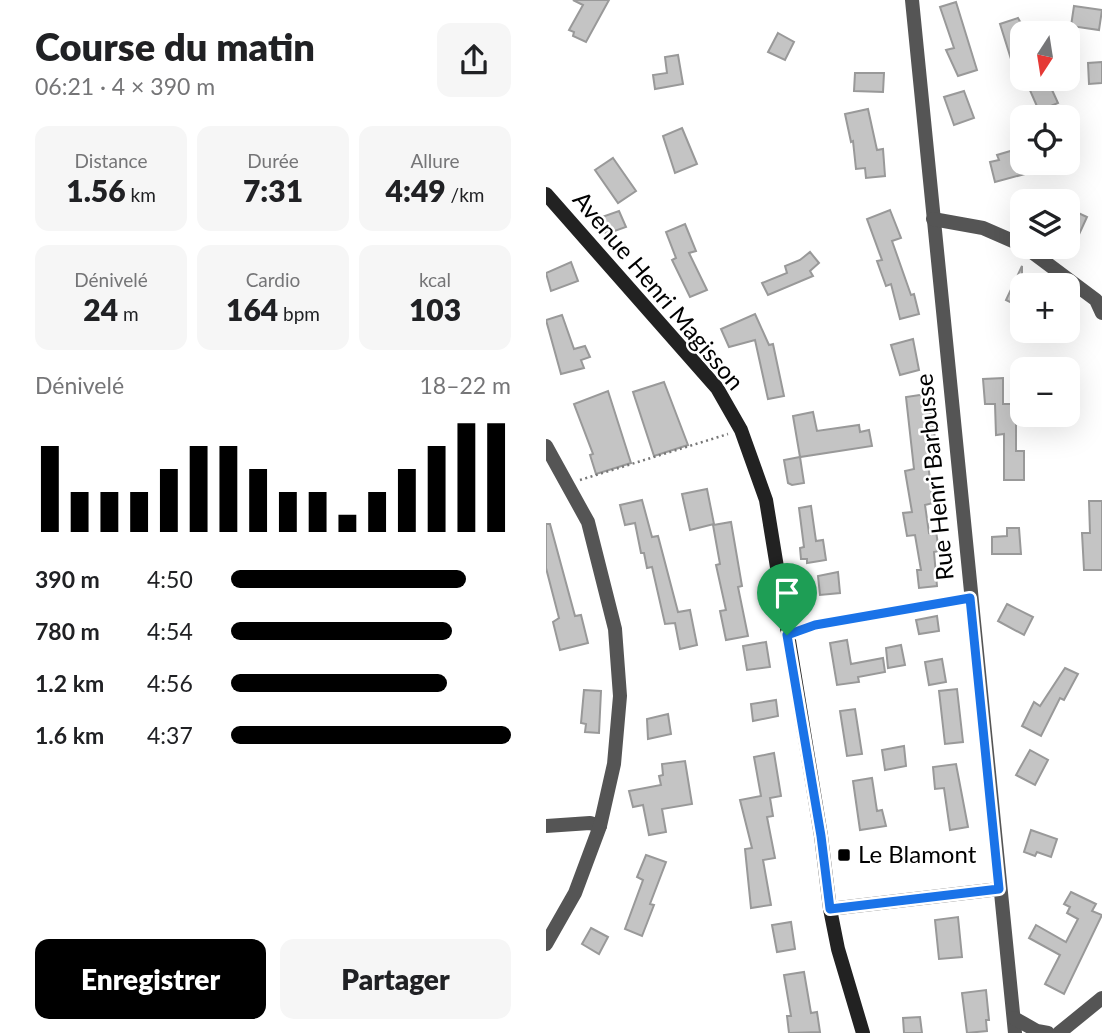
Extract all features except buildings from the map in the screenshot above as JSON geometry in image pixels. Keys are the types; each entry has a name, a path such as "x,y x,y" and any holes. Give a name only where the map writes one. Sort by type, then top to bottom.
{"main road":[{"name":"Avenue Henri Magisson","path":"546,194 717,388 741,430 766,500 821,836 830,909 838,949 863,1033"}],"street":[{"name":"Rue Henri Barbusse","path":"912,0 1014,1026"},
{"path":"933,219 983,228 1010,240"},
{"path":"1041,259 1100,303"},
{"path":"546,446 588,522 615,629 620,696 614,764 600,826 575,893 546,944"},
{"path":"546,826 590,823 600,826"},
{"path":"830,909 999,889"},
{"path":"1059,1033 1102,998"},
{"path":"1014,1026 1048,1033"}],"path":[{"path":"567,484 741,430"},
{"path":"787,635 815,625 970,598"}],"place":[{"name":"Le Blamont","path":"844,855"}],"route":[{"path":"970,598 999,889 830,909 821,836 787,635 815,625 970,598"}]}
